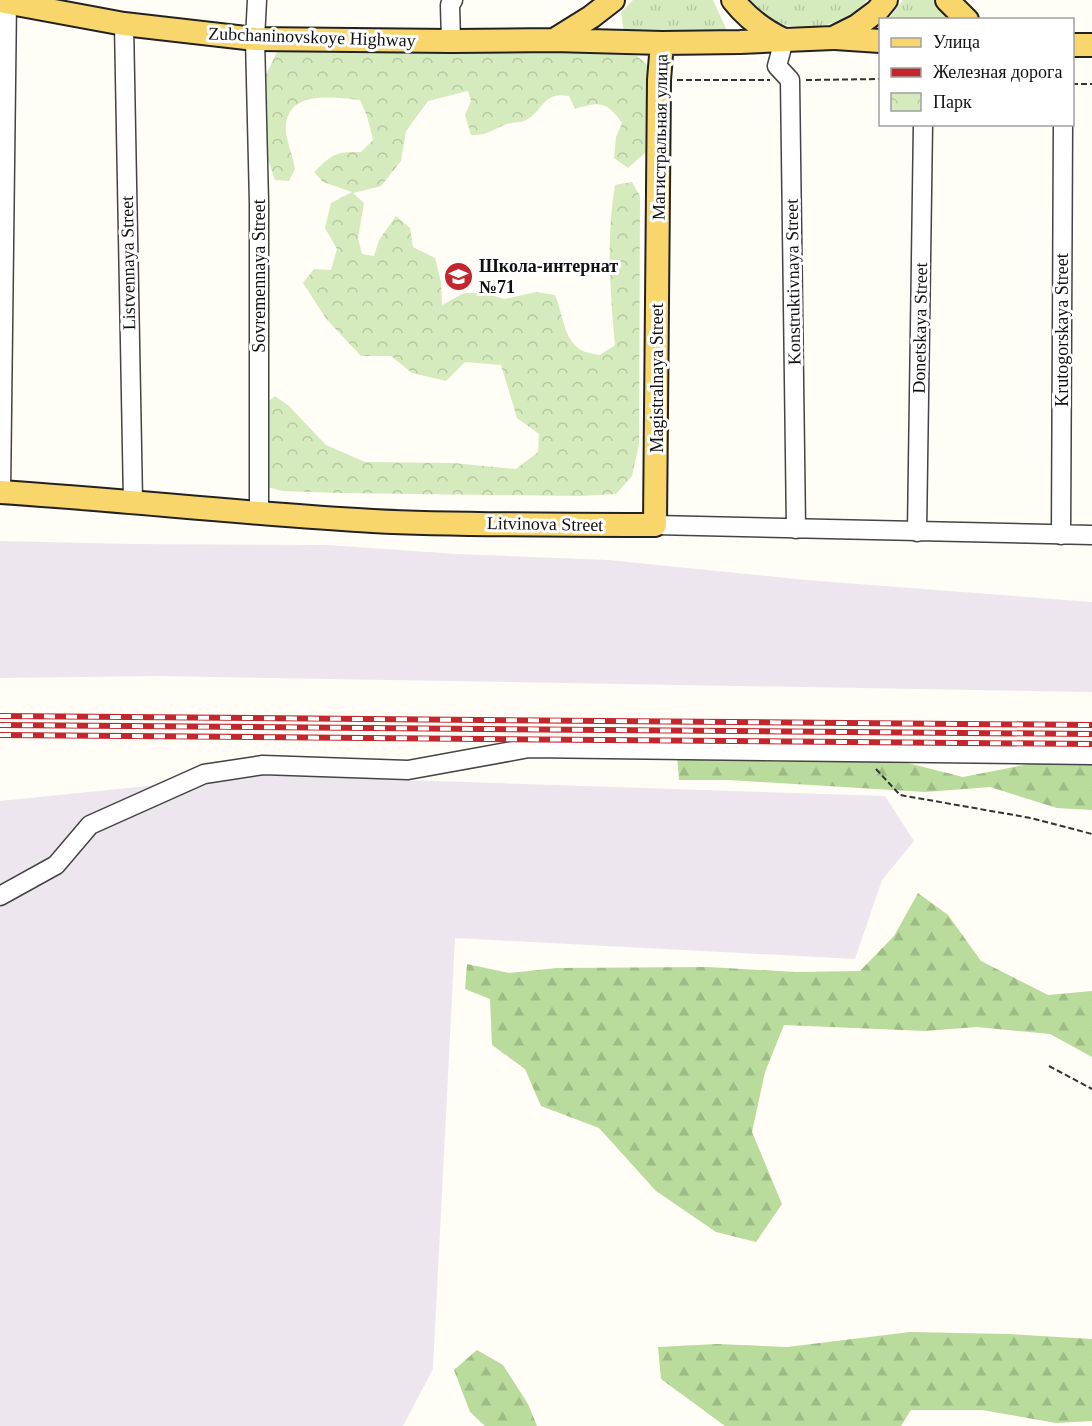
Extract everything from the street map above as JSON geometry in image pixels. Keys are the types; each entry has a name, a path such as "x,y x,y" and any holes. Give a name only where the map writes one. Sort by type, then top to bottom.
{"main road":[{"path":"554,40 613,0"},
{"path":"733,0 741,11 763,30 784,40"},
{"path":"833,38 857,27 877,11 886,0"},
{"path":"947,0 965,18"},
{"name":"Zubchaninovskoye Highway","path":"5,1 124,24 255,39 554,40 662,43 833,38"},
{"path":"833,38 879,41"},
{"name":"Магистральная улица","path":"656,525 659,80 662,43"},
{"path":"1074,45 1092,45"},
{"name":"Litvinova Street","path":"0,492 133,501 259,514 376,521 656,525"}],"street":[{"name":"Sovremennaya Street","path":"257,0 255,39 259,203 259,514"},
{"path":"451,41 450,5 453,0"},
{"path":"0,492 5,1"},
{"name":"Listvennaya Street","path":"124,24 133,501"},
{"name":"Konstruktivnaya Street","path":"784,40 777,66 790,80 796,529"},
{"name":"Donetskaya Street","path":"917,532 923,126"},
{"name":"Krutogorskaya Street","path":"1061,535 1063,126"},
{"name":"Litvinova Street","path":"656,525 1092,535"},
{"path":"0,896 56,865 90,825 204,774 262,765 408,770 529,748 1092,755"}],"path":[{"path":"1074,84 1092,84"},
{"path":"860,751 900,795 1031,818 1092,834"},
{"path":"1049,1066 1092,1089"}],"shaded area":[{"path":"0,541 327,545 457,554 608,560 806,580 1092,602 1092,692 159,676 0,678"},
{"path":"257,775 885,796 914,841 882,880 855,959 455,938 433,1369 403,1426 0,1426 0,801"}],"green space":[{"path":"633,0 713,0 728,33 624,32 621,12"},
{"path":"747,0 867,0 847,17 835,22 821,26 794,27 781,24 766,16"},
{"path":"903,0 933,0 951,18 890,18"},
{"path":"480,50 615,53 637,56 650,67 650,107 646,152 628,168 614,158 616,137 622,123 612,111 602,105 575,109 569,96 554,96 544,102 526,120 507,124 478,135 471,135 465,115 471,101 468,91 428,101 406,131 401,161 381,186 353,193 364,203 358,238 362,254 374,256 379,240 396,216 410,228 413,247 435,258 441,282 442,305 464,293 484,293 504,299 536,292 555,295 570,339 581,350 600,355 615,345 610,285 610,224 615,185 632,182 640,196 639,444 632,476 616,494 579,496 338,493 283,491 259,485 261,408 275,396 289,406 326,445 365,462 453,463 516,469 538,452 539,434 517,418 501,365 465,362 446,381 412,373 391,356 361,356 327,320 303,283 314,269 331,270 337,249 325,228 331,203 352,192 323,182 314,172 335,155 361,152 373,140 360,100 324,97 301,102 292,108 287,118 286,132 295,169 289,181 275,180 266,154 263,81 277,52"},
{"path":"677,755 773,762 892,759 963,777 1044,761 1092,762 1092,810 1057,808 990,787 925,792 728,780 679,780"},
{"path":"918,893 948,915 981,961 1048,995 1092,991 1092,1057 1050,1034 977,1027 925,1031 784,1025 765,1072 752,1132 782,1204 756,1242 716,1232 656,1191 599,1128 541,1106 525,1069 492,1045 490,999 465,989 467,964 509,973 557,968 708,967 796,972 860,971 894,936"},
{"path":"910,1332 1092,1339 1092,1421 1056,1423 982,1410 911,1410 901,1426 725,1426 661,1379 658,1347 717,1344 787,1347"},
{"path":"477,1350 503,1365 528,1404 537,1426 485,1426 470,1412 454,1370"}],"railway":[{"path":"0,716 1092,725"},
{"path":"0,725 1092,734"},
{"path":"0,735 1092,744"}],"place":[{"name":"Школа-интернат №71","path":"458,276"}]}
